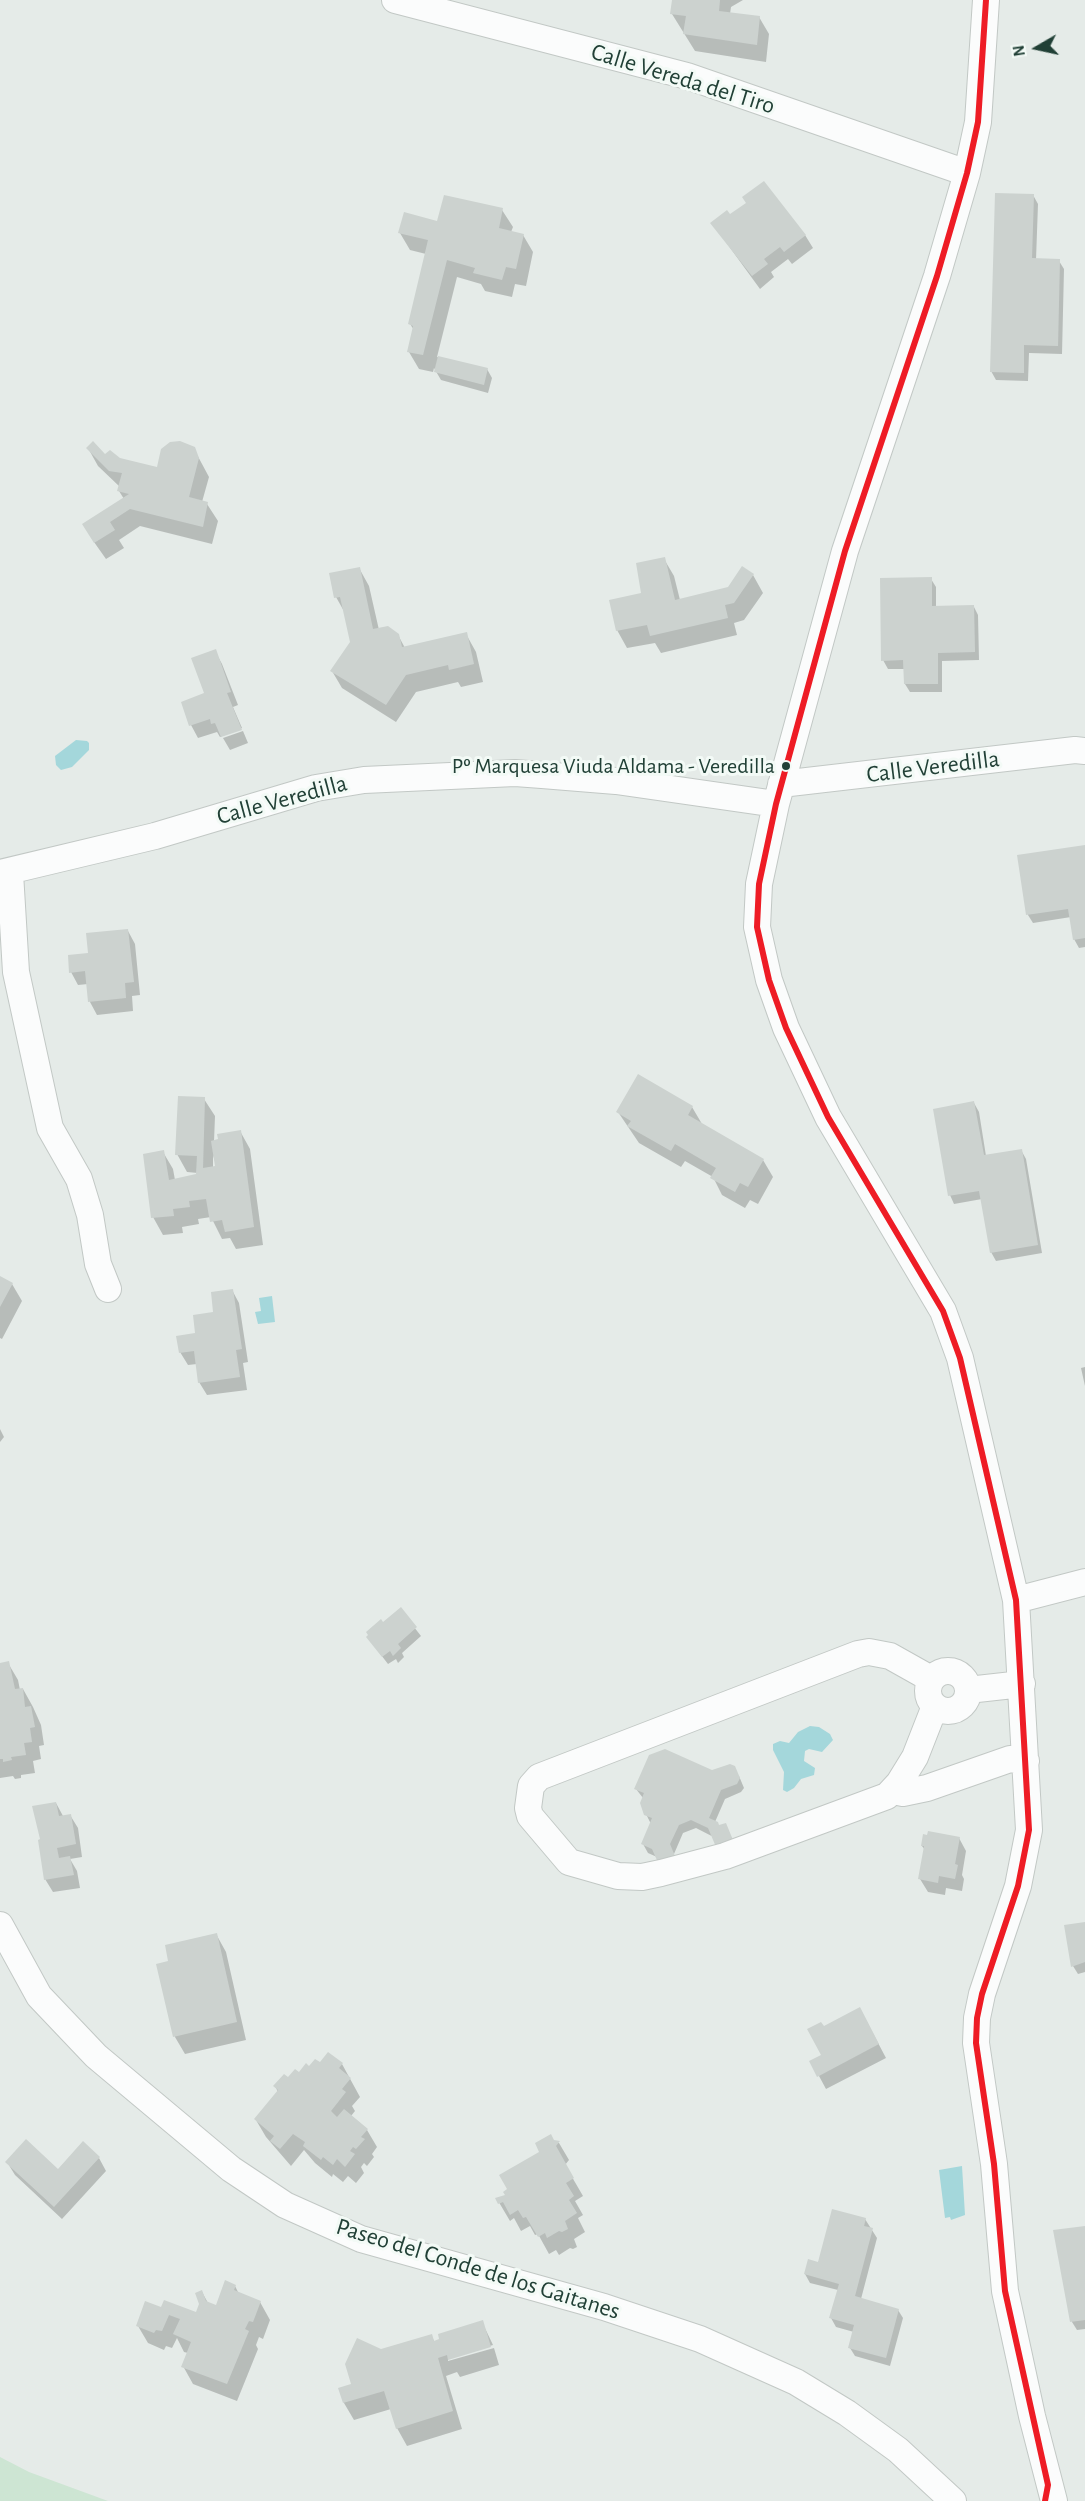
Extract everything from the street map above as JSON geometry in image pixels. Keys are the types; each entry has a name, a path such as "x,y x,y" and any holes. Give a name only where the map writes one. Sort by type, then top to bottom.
{"street":[{"name":"Calle Vereda del Tiro","path":"395,0 687,76 967,173"},
{"path":"986,0 978,122 967,173 937,276 845,551 778,794 758,895 757,927 769,980 786,1028 828,1117 943,1311 960,1358 1016,1600 1029,1830 1018,1886 982,1994 977,2018 976,2043 994,2164 1005,2291 1049,2496"},
{"name":"Calle Veredilla","path":"108,1288 99,1264 90,1215 78,1179 50,1128 16,972 5,873 154,836 316,788 364,780 533,774 778,794 1074,750 1085,751"},
{"path":"1016,1600 1085,1582"},
{"path":"931,1679 890,1656 869,1652 858,1654 539,1777 531,1786 528,1808 530,1816 569,1862 618,1876 642,1877 725,1856 873,1803 894,1791 915,1757 934,1706"},
{"path":"945,1671 954,1671 961,1675 968,1690 967,1698 957,1710 949,1712 934,1706 927,1694 931,1679 937,1673 945,1671"},
{"path":"968,1690 1022,1684"},
{"path":"894,1791 903,1792 927,1788 1010,1759 1026,1761"},
{"name":"Paseo del Conde de los Gaitanes","path":"0,1925 39,1996 96,2056 231,2169 285,2205 361,2239 604,2307 700,2339 796,2382 847,2413 897,2450 953,2501"}],"green space":[{"path":"0,2457 29,2472 108,2501 0,2501"}],"water":[{"path":"76,740 87,741 89,750 72,767 61,770 56,765 55,756"},
{"path":"272,1296 275,1322 258,1324 255,1312 261,1311 259,1298"},
{"path":"810,1726 819,1727 830,1734 833,1740 822,1752 809,1749 805,1751 804,1761 815,1768 814,1775 801,1779 794,1788 787,1792 783,1790 784,1772 773,1750 773,1744 780,1741 789,1743 798,1732"},
{"path":"962,2166 965,2215 951,2220 950,2217 945,2218 939,2170"}],"building":[{"path":"672,0 720,0 719,11 760,16 757,45 683,34 686,16 670,14"},
{"path":"764,181 806,235 784,252 780,247 764,259 768,264 752,276 710,223 727,210 730,214 746,203 742,197"},
{"path":"995,193 1034,194 1032,258 1060,259 1058,346 1024,345 1024,373 990,372"},
{"path":"444,195 503,208 499,228 524,234 516,269 506,267 502,280 473,273 475,268 447,260 423,355 407,352 413,326 408,324 428,240 398,233 404,212 437,221"},
{"path":"438,356 488,368 484,385 434,372"},
{"path":"93,441 105,454 110,450 120,458 157,467 161,449 170,442 180,441 195,447 199,458 189,497 208,502 203,527 130,509 110,522 115,530 94,543 82,524 129,494 117,491 122,473 109,471 86,448"},
{"path":"665,557 675,600 728,587 742,566 754,574 734,603 725,605 728,618 650,636 647,625 616,631 609,600 641,593 636,563"},
{"path":"360,567 373,629 388,626 399,634 402,647 467,632 474,664 449,670 448,665 406,675 386,705 330,671 350,642 340,597 334,598 329,573"},
{"path":"932,577 932,606 974,605 975,652 938,653 938,684 904,684 903,660 881,661 880,578"},
{"path":"216,649 231,692 227,693 242,730 221,737 215,723 211,724 210,719 189,726 181,702 204,693 191,658"},
{"path":"1085,845 1085,938 1073,940 1068,909 1026,915 1017,855"},
{"path":"128,929 134,982 125,983 126,998 88,1002 85,971 69,973 68,955 88,953 86,933"},
{"path":"638,1074 693,1106 688,1115 764,1159 748,1187 740,1183 735,1192 710,1178 716,1168 675,1144 671,1151 627,1126 631,1121 616,1112"},
{"path":"178,1096 205,1097 203,1168 215,1166 211,1141 218,1139 217,1134 241,1130 254,1227 225,1232 222,1220 210,1222 206,1199 189,1201 190,1207 173,1209 174,1216 151,1218 143,1154 164,1150 169,1180 196,1174 197,1156 175,1155"},
{"path":"974,1101 984,1155 1022,1149 1038,1245 990,1253 979,1191 948,1196 933,1109"},
{"path":"0,1276 13,1283 0,1307"},
{"path":"233,1289 242,1349 236,1350 240,1377 198,1383 194,1351 179,1353 176,1336 195,1333 193,1315 213,1312 211,1292"},
{"path":"401,1607 417,1627 398,1644 401,1648 393,1656 390,1651 382,1657 366,1637 368,1635 366,1632 381,1619 383,1622"},
{"path":"9,1661 15,1689 23,1688 25,1707 31,1706 35,1727 30,1728 32,1742 24,1743 26,1755 11,1757 12,1760 3,1762 3,1759 0,1759 0,1663"},
{"path":"665,1749 712,1770 730,1764 735,1766 740,1778 737,1784 721,1790 709,1818 718,1822 719,1825 726,1823 733,1840 716,1847 708,1828 691,1820 679,1825 670,1844 677,1861 660,1867 652,1849 641,1844 652,1818 644,1815 640,1803 644,1793 634,1789 649,1755"},
{"path":"56,1802 59,1816 71,1814 76,1844 57,1848 59,1858 70,1856 74,1875 44,1880 38,1840 40,1839 32,1806"},
{"path":"928,1831 960,1837 955,1879 939,1876 938,1883 918,1879 924,1846 921,1846 923,1834 927,1835"},
{"path":"1085,1922 1085,1962 1071,1967 1064,1925"},
{"path":"217,1933 237,2022 173,2037 156,1964 168,1961 165,1945"},
{"path":"860,2007 879,2044 817,2077 809,2061 821,2055 807,2029 821,2022 824,2026"},
{"path":"328,2052 343,2063 339,2068 351,2078 342,2089 346,2092 331,2111 337,2117 344,2109 368,2129 361,2137 365,2139 356,2149 353,2147 350,2151 355,2154 345,2167 337,2159 333,2165 323,2157 321,2160 303,2146 305,2142 293,2134 280,2149 270,2141 274,2136 254,2119 278,2090 273,2086 284,2074 288,2077 295,2069 299,2072 306,2063 309,2066 315,2059 320,2062"},
{"path":"551,2134 554,2140 560,2141 556,2146 574,2178 566,2183 574,2196 569,2200 577,2213 565,2221 568,2229 547,2238 545,2233 538,2237 526,2217 523,2218 518,2210 510,2215 503,2202 498,2204 495,2198 505,2195 503,2192 507,2189 499,2175 539,2152 535,2143"},
{"path":"26,2139 58,2169 83,2141 100,2157 54,2207 5,2162"},
{"path":"832,2209 866,2218 864,2226 873,2228 855,2296 899,2309 886,2358 848,2348 854,2325 829,2318 839,2284 804,2274 808,2259 818,2262"},
{"path":"1085,2226 1085,2320 1070,2322 1053,2230"},
{"path":"225,2280 236,2285 234,2290 261,2301 253,2322 249,2321 245,2329 249,2331 227,2384 181,2367 191,2342 173,2334 180,2319 169,2315 162,2331 156,2330 154,2333 136,2326 145,2301 161,2307 164,2300 196,2312 199,2304 195,2293 202,2290 206,2301 216,2305"},
{"path":"483,2320 491,2347 448,2360 447,2355 438,2358 453,2411 396,2429 384,2391 343,2403 338,2388 351,2384 345,2364 357,2338 381,2349 432,2334 434,2341 439,2339 438,2334"}],"transit line":[{"path":"986,0 978,122 967,173 937,276 845,551 776,804 759,884 757,927 769,980 786,1028 828,1117 943,1311 960,1358 1016,1600 1029,1830 1018,1886 982,1994 977,2018 976,2043 994,2164 1005,2291 1048,2485 1045,2501"}],"place":[{"name":"Pº Marquesa Viuda Aldama - Veredilla","path":"786,766"}]}
